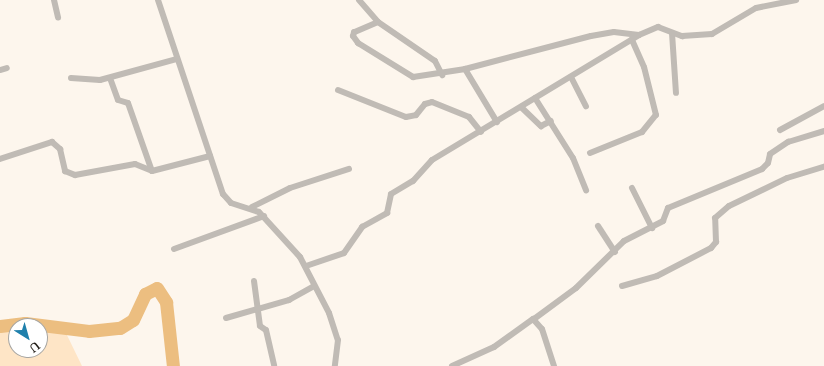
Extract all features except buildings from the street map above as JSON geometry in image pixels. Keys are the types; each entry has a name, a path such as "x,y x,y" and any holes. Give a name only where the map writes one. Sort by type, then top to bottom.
{"street":[{"path":"54,0 58,18"},
{"path":"158,0 210,156 226,198 252,207 264,216 306,266 314,286 329,313 338,340 335,366"},
{"path":"359,0 378,22 435,61 442,75"},
{"path":"306,266 344,253 362,228 388,213 391,194 413,181 432,160 462,139 481,132 639,35 658,27 682,36 712,34 756,8 796,0"},
{"path":"378,22 354,32 358,43 413,77 442,75 591,36 614,32 639,35"},
{"path":"672,33 676,93"},
{"path":"590,153 642,132 656,115 644,67 632,40"},
{"path":"70,78 92,81 110,78 177,59"},
{"path":"0,70 7,68"},
{"path":"465,69 497,122"},
{"path":"571,77 586,106"},
{"path":"110,78 118,100 128,103 152,170"},
{"path":"338,90 406,117 416,115 425,104 432,102 468,117 481,132"},
{"path":"535,98 551,120 586,191"},
{"path":"780,130 824,106"},
{"path":"521,107 541,126 551,120"},
{"path":"452,366 494,347 534,319 614,252 624,241 652,228 666,218 668,208 762,169 768,163 770,154 782,146 824,131"},
{"path":"0,159 52,142 58,145 68,174 135,164 152,170 210,156"},
{"path":"622,286 657,276 711,248 716,242 715,218 729,206 787,178 824,167"},
{"path":"252,207 290,188 349,169"},
{"path":"632,188 652,228"},
{"path":"174,249 264,216"},
{"path":"598,226 614,252"},
{"path":"254,281 259,308 260,326 266,330 274,365"},
{"path":"226,318 289,300 314,286"},
{"path":"534,319 542,329 554,366"}],"shaded area":[{"path":"8,325 8,358 48,358 48,327 64,329 82,366 0,366 0,326"}],"waterway":[{"path":"0,326 25,323 89,331 120,328 133,320 145,294 157,288 166,302 173,366"}]}
